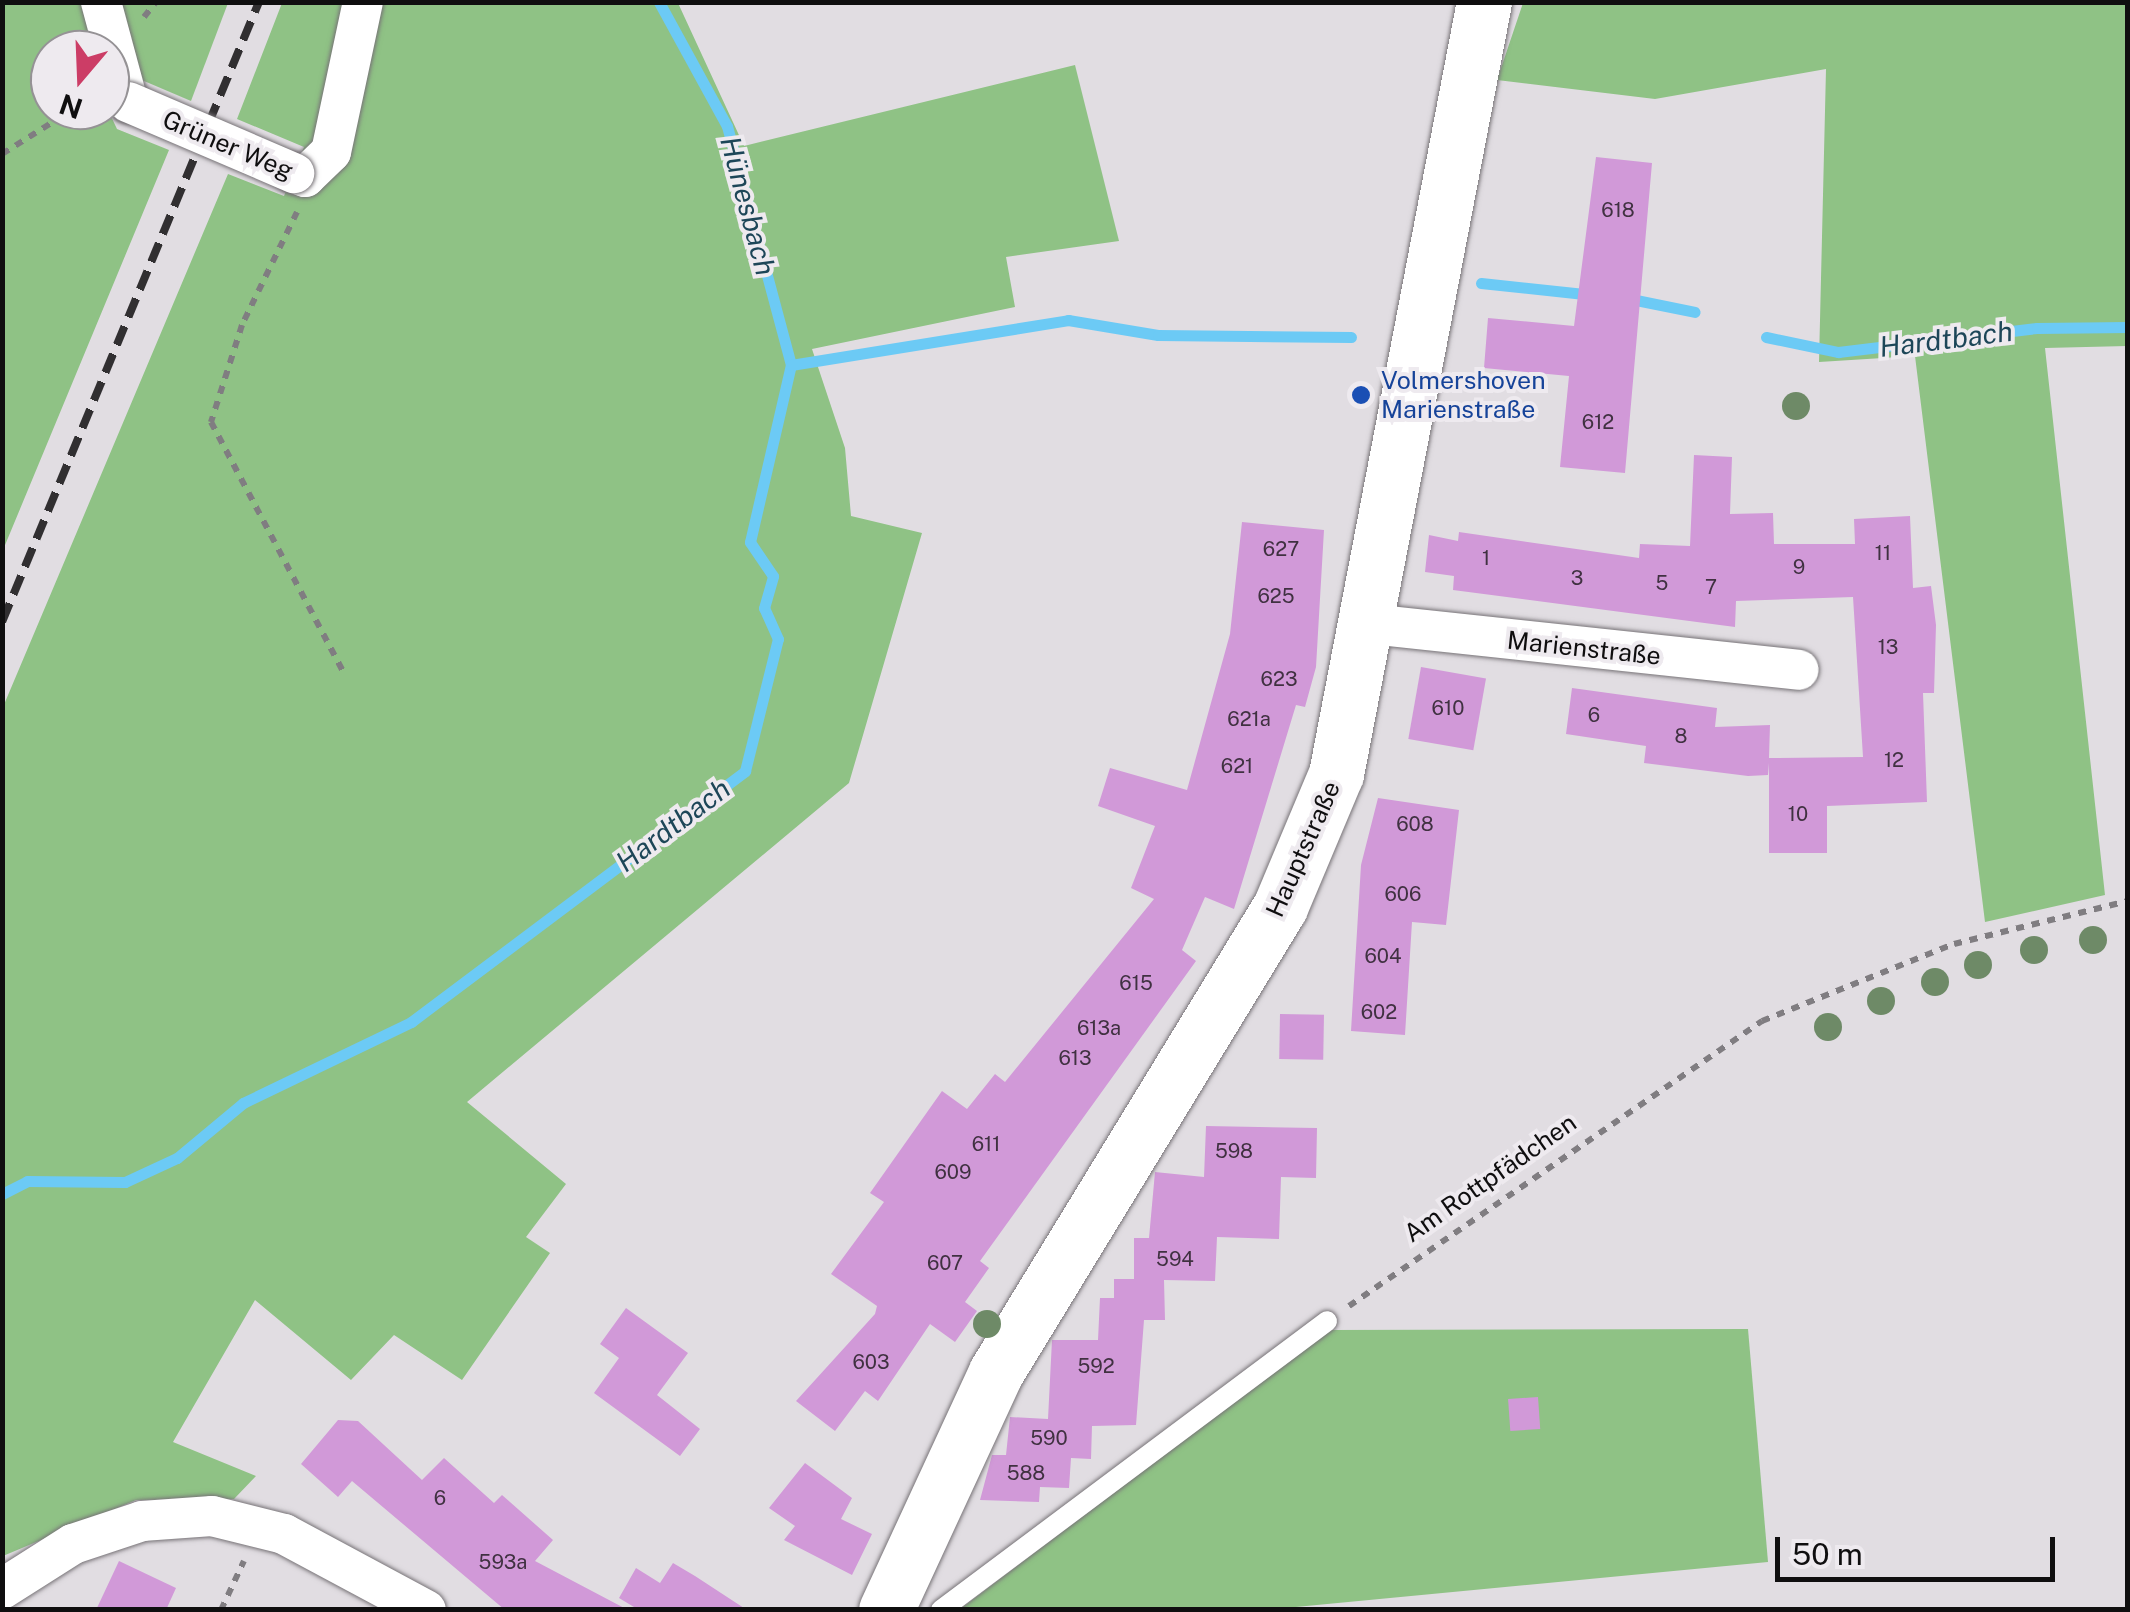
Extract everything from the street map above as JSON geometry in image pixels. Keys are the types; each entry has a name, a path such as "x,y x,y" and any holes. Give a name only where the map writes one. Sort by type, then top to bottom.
{"main road":[{"name":"Hauptstraße","path":"886,1610 996,1372 1280,907 1336,774 1370,624 1484,2"}],"street":[{"name":"Grüner Weg","path":"101,2 128,102 300,175 330,152 362,2"},
{"name":"Marienstraße","path":"1370,624 1799,670"},
{"path":"2,1590 73,1544 142,1520 212,1516 260,1529 415,1607"}],"lane":[{"path":"941,1610 1327,1320"}],"path":[{"path":"2,154 40,130"},
{"path":"300,175 211,422 343,671"},
{"name":"Am Rottpfädchen","path":"1327,1320 1762,1021 1954,944 2128,901"},
{"path":"221,1610 260,1529"}],"green space":[{"path":"3,3 87,3 92,30 30,30 30,130 119,130 169,150 3,550"},
{"path":"121,3 228,3 191,101 137,78 130,30 127,30"},
{"path":"282,3 678,3 744,146 1075,65 1119,241 1006,257 1015,307 812,349 845,448 851,516 922,533 849,783 467,1102 566,1184 526,1237 550,1253 462,1380 394,1335 351,1380 255,1300 173,1442 256,1476 234,1499 136,1500 3,1556 3,707 228,174 284,196 304,147 237,119"},
{"path":"1523,3 2127,3 2127,346 2045,348 2105,895 1985,922 1915,356 1819,362 1826,69 1655,99 1497,80"},
{"path":"1748,1329 1768,1562 1275,1609 959,1610 1329,1330"}],"building":[{"path":"1596,157 1652,163 1625,473 1560,467 1569,376 1484,368 1488,318 1574,326"},
{"path":"1694,455 1732,457 1730,514 1773,513 1774,544 1855,544 1854,519 1910,516 1913,588 1931,586 1936,625 1934,693 1923,693 1927,802 1827,806 1827,853 1769,853 1769,763 1768,775 1748,776 1644,763 1646,746 1566,734 1572,688 1717,708 1715,727 1770,725 1769,758 1863,757 1853,597 1736,601 1735,627 1453,590 1454,576 1425,572 1429,535 1458,541 1459,532 1639,558 1640,544 1690,546"},
{"path":"1242,522 1324,530 1316,667 1305,707 1296,705 1234,909 1205,897 1182,950 1196,961 980,1261 989,1268 965,1302 977,1311 955,1342 930,1324 878,1401 865,1391 835,1431 796,1401 875,1314 877,1306 831,1274 884,1202 870,1193 942,1091 967,1109 995,1074 1005,1082 1154,899 1131,888 1155,826 1098,806 1110,768 1187,790 1230,634"},
{"path":"1421,667 1486,678 1473,750 1408,739"},
{"path":"1378,798 1459,810 1446,925 1412,922 1405,1035 1351,1031 1361,865"},
{"path":"1280,1014 1324,1015 1323,1060 1279,1059"},
{"path":"1206,1126 1317,1128 1316,1178 1281,1177 1279,1239 1217,1237 1215,1281 1164,1280 1165,1320 1144,1320 1136,1425 1092,1426 1091,1459 1071,1458 1069,1488 1040,1487 1039,1502 980,1500 992,1455 1006,1455 1010,1417 1048,1419 1052,1340 1098,1340 1100,1298 1114,1298 1114,1279 1134,1279 1134,1238 1149,1238 1155,1172 1204,1177"},
{"path":"626,1308 688,1353 657,1395 700,1429 680,1456 594,1393 619,1358 600,1344"},
{"path":"1538,1397 1540,1429 1510,1431 1508,1399"},
{"path":"338,1420 358,1421 422,1480 444,1458 494,1503 502,1495 553,1540 535,1561 628,1610 505,1610 352,1481 338,1497 301,1464"},
{"path":"805,1463 852,1498 841,1519 872,1534 852,1575 784,1540 795,1526 769,1508"},
{"path":"119,1561 176,1588 166,1610 96,1610"},
{"path":"673,1563 747,1610 639,1610 619,1598 636,1568 660,1583"}],"waterway":[{"name":"Hünesbach","path":"659,2 727,126 791,365"},
{"name":"Hardtbach","path":"1481,283 1593,295"},
{"name":"Hardtbach","path":"1626,298 1695,312"},
{"name":"Hardtbach","path":"2,1194 27,1181 125,1182 177,1158 243,1103 411,1022 745,771 778,639 764,608 773,576 750,542 791,365 1068,320 1158,335 1351,337"},
{"name":"Hardtbach","path":"1766,337 1838,352 2037,328 2128,327"}],"railway":[{"path":"2,622 259,2"}],"place":[{"name":"Volmershoven Marienstraße","path":"1361,395"}]}
